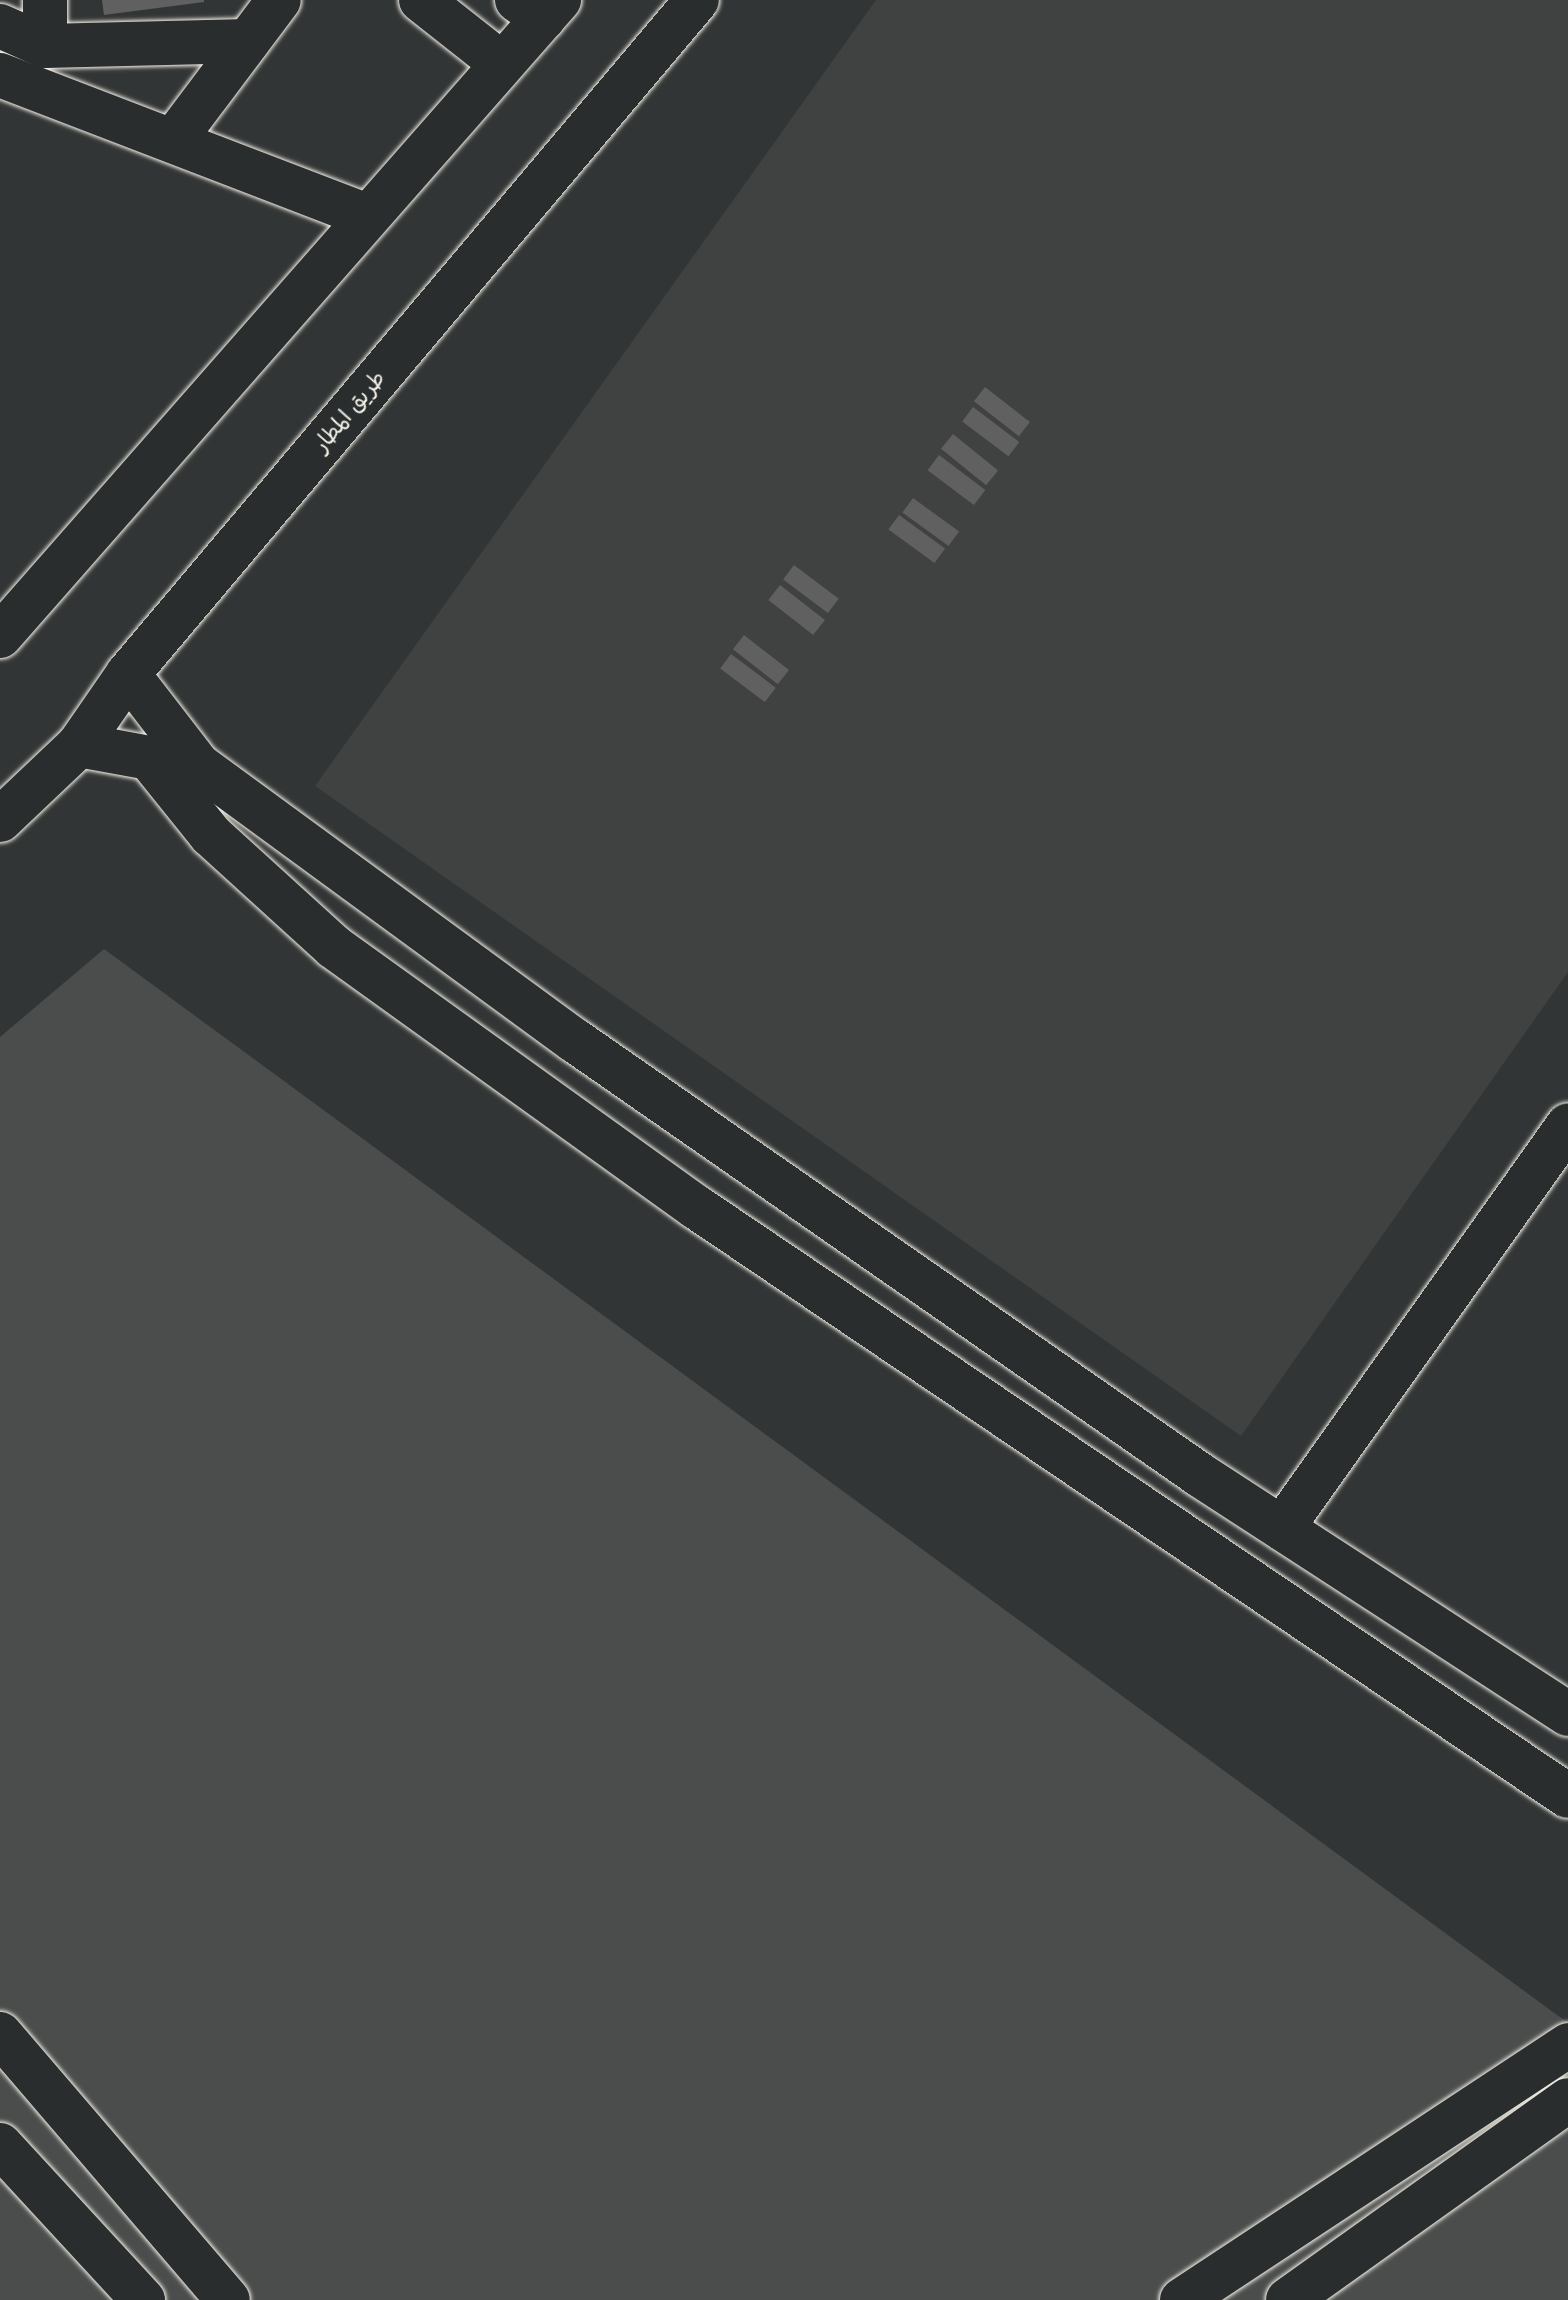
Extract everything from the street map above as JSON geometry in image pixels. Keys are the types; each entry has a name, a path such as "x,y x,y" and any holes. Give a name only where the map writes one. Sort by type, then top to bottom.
{"main road":[{"path":"45,0 45,46"},
{"path":"173,141 279,0"},
{"path":"421,0 502,64"},
{"name":"طريق المطار","path":"0,820 79,745 128,674 697,0"},
{"path":"0,636 502,64 540,6"},
{"path":"0,26 45,46 248,41"},
{"path":"0,75 367,216"},
{"path":"128,674 198,765 574,1040 1282,1528 1568,1714"},
{"path":"79,745 149,758 211,835 334,947 696,1207 1568,1796"},
{"path":"1282,1528 1568,1125"},
{"path":"0,2034 228,2300"},
{"path":"1182,2300 1568,2045"},
{"path":"1288,2300 1560,2117"},
{"path":"0,2145 143,2300"}],"shaded area":[{"path":"876,0 1568,0 1568,972 1241,1436 315,786"},
{"path":"104,949 1568,2023 1568,2300 0,2300 0,1037"}],"building":[{"path":"102,0 204,0 204,2 104,15"},
{"path":"985,387 1030,422 1019,436 974,401"},
{"path":"973,407 1019,442 1008,456 962,421"},
{"path":"953,434 998,471 986,485 941,449"},
{"path":"939,455 985,490 974,505 928,470"},
{"path":"913,498 959,532 949,546 902,513"},
{"path":"899,515 945,549 935,563 888,530"},
{"path":"794,565 839,599 828,613 783,579"},
{"path":"780,585 825,620 813,635 768,600"},
{"path":"744,635 789,670 778,684 733,649"},
{"path":"731,654 776,688 765,702 720,668"}]}
